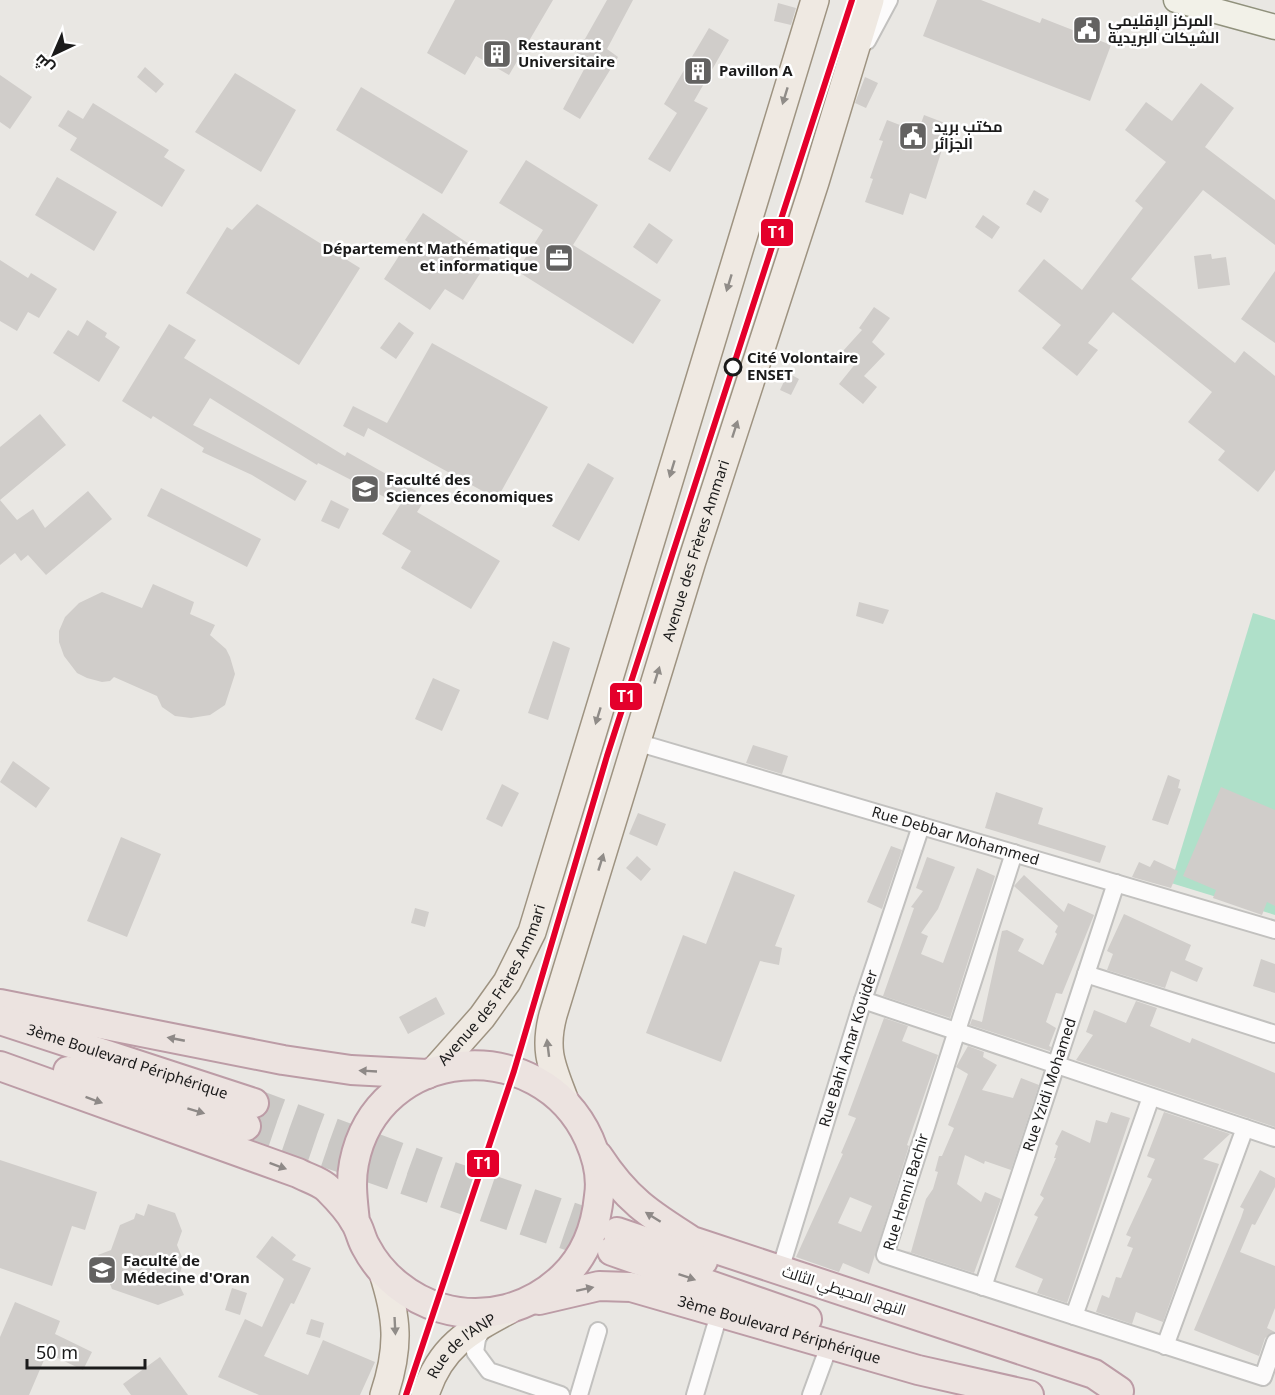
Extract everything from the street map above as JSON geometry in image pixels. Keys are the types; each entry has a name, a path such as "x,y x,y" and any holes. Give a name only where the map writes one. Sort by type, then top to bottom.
{"highway":[{"path":"0,1004 283,1060 351,1070 430,1072"},
{"name":"3ème Boulevard Périphérique","path":"0,1020 250,1115 0,1050"},
{"path":"356,1222 351,1192 354,1162 363,1134 380,1109 401,1089 430,1072 457,1065 481,1064 528,1076 548,1088 566,1104 583,1126 594,1152 600,1191 597,1218 587,1245 565,1275 552,1288 510,1310"},
{"path":"0,1066 298,1173 328,1188 356,1222"},
{"name":"النهج المحيطي الثالث","path":"594,1152 617,1186 645,1212 692,1241 1094,1374 1125,1393"},
{"name":"3ème Boulevard Périphérique","path":"356,1222 366,1247 382,1270 399,1287 419,1300 442,1308 465,1313 489,1313 510,1310 599,1286 632,1287 720,1311 829,1346 918,1370 1029,1395"},
{"path":"1001,1387 614,1241 1081,1384 1125,1393"}],"main road":[{"name":"Avenue des Frères Ammari","path":"566,1104 549,1057 547,1038 636,742 848,76 870,0"},
{"path":"1176,0 1275,27"},
{"name":"Avenue des Frères Ammari","path":"430,1072 482,1017 507,982 532,932 812,6"},
{"path":"382,1270 392,1300 397,1327 394,1364 384,1395"},
{"name":"Rue de l'ANP","path":"425,1395 430,1377 443,1356 467,1332 510,1310"}],"street":[{"path":"848,76 889,0"},
{"name":"Rue Debbar Mohammed","path":"636,742 1275,930"},
{"name":"Rue Bahi Amar Kouider","path":"780,1270 863,1000 921,826"},
{"name":"Rue Henni Bachir","path":"1014,853 885,1256 1263,1377 1275,1342"},
{"name":"Rue Yzidi Mohamed","path":"983,1287 1116,883"},
{"path":"1086,974 1275,1034"},
{"path":"863,1000 1275,1138"},
{"path":"1074,1316 1151,1097"},
{"path":"1166,1346 1245,1128"},
{"path":"510,1310 477,1338 475,1352 480,1362 489,1371 561,1395"},
{"path":"695,1395 720,1311"},
{"path":"579,1395 598,1331"},
{"path":"811,1395 829,1346"}],"green space":[{"path":"1253,613 1275,620 1275,915 1171,883"}],"building":[{"name":"Restaurant Universitaire","path":"455,0 553,0 509,75 476,56 465,75 427,53"},
{"path":"607,0 633,0 607,49 618,57 580,119 563,109 589,60 577,53"},
{"path":"937,0 981,0 1040,23 1042,18 1111,45 1090,101 923,36"},
{"path":"778,3 796,8 791,25 774,21"},
{"name":"Pavillon A","path":"709,28 729,40 694,101 708,108 670,172 648,159 677,113 664,104"},
{"path":"145,67 164,84 156,93 137,77"},
{"path":"235,73 296,110 261,172 195,132"},
{"path":"0,75 32,97 10,129 0,122"},
{"path":"865,77 878,83 866,108 855,103"},
{"path":"1201,83 1234,108 1205,147 1275,200 1275,245 1203,190 1131,279 1235,363 1244,351 1275,376 1275,470 1258,492 1218,460 1225,451 1188,422 1212,392 1113,312 1088,343 1098,350 1077,376 1042,348 1061,325 1018,291 1044,259 1082,290 1143,208 1135,201 1166,162 1125,130 1146,102 1172,121"},
{"path":"361,87 468,151 442,194 336,130"},
{"path":"93,103 169,150 164,157 185,170 162,207 70,150 77,138 58,126 68,110 83,119"},
{"path":"924,115 950,125 926,199 910,193 903,215 865,202 873,179 870,178 883,141 879,140 887,120 918,132"},
{"name":"Département Mathématique et informatique","path":"526,160 598,205 573,245 661,300 633,344 517,271 543,230 499,203"},
{"path":"57,177 117,212 94,251 35,215"},
{"path":"1034,190 1049,199 1041,213 1026,204"},
{"path":"257,204 360,268 299,365 186,293 227,227 232,230"},
{"path":"423,213 490,258 463,300 445,289 430,310 384,279 408,242 405,240"},
{"path":"983,215 1000,227 992,239 975,227"},
{"path":"649,223 673,240 657,264 633,247"},
{"path":"1211,254 1212,259 1226,257 1230,285 1198,289 1194,256"},
{"path":"0,260 28,278 31,273 57,289 39,318 28,312 17,331 0,321"},
{"path":"1275,271 1275,343 1241,319"},
{"path":"874,307 890,318 872,342 885,354 864,376 877,387 863,404 839,384 856,363 843,351 862,330 859,328"},
{"path":"87,320 107,333 105,337 120,347 99,382 53,353 68,330 78,336"},
{"path":"399,322 414,333 396,359 380,348"},
{"path":"169,324 196,340 184,358 345,456 347,452 427,497 417,512 500,561 471,609 401,568 411,551 382,534 400,505 318,463 317,465 210,398 193,425 307,481 295,501 252,475 202,452 204,448 153,416 151,419 122,401"},
{"path":"432,343 548,407 497,499 368,428 364,437 343,426 353,406 387,423"},
{"path":"788,373 799,379 791,395 780,390"},
{"path":"40,414 66,445 0,500 0,447"},
{"path":"588,463 614,478 579,541 552,526"},
{"path":"161,488 261,539 247,567 147,516"},
{"path":"88,491 112,519 46,575 28,555 21,561 15,553 0,565 0,500 17,520 33,509 45,528"},
{"path":"331,500 349,509 339,529 321,521"},
{"path":"153,584 194,602 190,614 215,625 210,635 226,649 230,657 235,674 225,705 210,715 191,718 175,716 162,707 157,696 114,677 110,681 102,682 87,678 77,673 64,656 59,642 59,631 65,617 79,603 102,592 142,608"},
{"path":"859,602 889,610 883,624 856,616"},
{"path":"553,641 570,648 548,720 528,713"},
{"path":"433,678 460,690 442,731 415,719"},
{"path":"753,745 788,756 782,774 746,763"},
{"path":"13,761 50,788 36,808 0,782"},
{"path":"1168,775 1180,780 1178,788 1181,789 1168,825 1152,820"},
{"path":"502,784 519,793 502,827 486,819"},
{"path":"1221,787 1275,810 1275,906 1267,902 1262,915 1213,898 1216,890 1183,876"},
{"path":"996,792 1043,808 1038,824 1106,846 1100,863 985,828"},
{"path":"638,813 666,824 657,846 629,834"},
{"path":"121,837 161,854 127,937 87,921"},
{"path":"891,846 902,850 882,909 867,902"},
{"path":"637,856 651,869 641,881 626,868"},
{"path":"927,857 955,867 938,909 921,933 928,936 921,954 943,963 977,868 995,876 950,1018 883,996 914,908 911,907 923,891 916,888"},
{"path":"1154,860 1178,871 1171,888 1132,877 1139,862 1150,867"},
{"path":"734,871 795,895 775,946 782,948 779,965 760,961 721,1062 646,1033 683,935 706,944"},
{"path":"1024,875 1064,912 1068,903 1094,915 1062,994 1056,993 1046,1022 1056,1028 1049,1046 1050,1051 970,1025 972,1019 982,1022 1002,931 1007,930 1024,939 1018,951 1043,965 1057,934 1055,932 1058,926 1014,886"},
{"path":"415,908 429,912 425,927 411,923"},
{"path":"1124,914 1191,945 1185,960 1203,968 1197,982 1171,971 1165,988 1107,970 1113,954 1107,951"},
{"path":"1261,959 1275,964 1275,993 1253,986"},
{"path":"436,997 445,1014 408,1034 399,1017"},
{"path":"1136,1001 1157,1008 1150,1026 1190,1043 1192,1038 1275,1073 1275,1127 1076,1060 1093,1035 1086,1032 1094,1010 1126,1023"},
{"path":"884,1018 908,1026 902,1041 938,1055 907,1145 909,1146 869,1274 843,1263 839,1272 796,1257 843,1154 841,1153 856,1118 848,1115","holes":["850,1197 872,1206 861,1232 838,1223"]},
{"path":"968,1046 984,1052 983,1057 997,1065 982,1090 1013,1098 1021,1078 1039,1085 1011,1170 985,1161 984,1164 965,1155 957,1184 981,1202 985,1192 1001,1199 974,1273 906,1251 911,1252 926,1199 933,1189 938,1172 935,1171 939,1156 942,1156 954,1128 948,1125 968,1074 956,1067"},
{"path":"1111,1112 1130,1118 1067,1303 1037,1293 1043,1279 1015,1267 1038,1217 1034,1215 1044,1198 1040,1195 1056,1158 1054,1158 1058,1146 1055,1144 1062,1130 1090,1143 1096,1120 1107,1123"},
{"path":"1164,1112 1230,1134 1203,1159 1219,1164 1163,1322 1136,1312 1132,1324 1096,1312 1102,1295 1109,1298 1116,1277 1121,1278 1133,1248 1127,1246 1131,1237 1126,1235 1152,1179 1147,1177 1155,1159 1147,1156"},
{"path":"0,1160 97,1192 85,1230 72,1226 52,1286 0,1268"},
{"path":"1260,1170 1275,1178 1275,1187 1255,1225 1252,1224 1240,1252 1275,1266 1275,1308 1267,1328 1275,1332 1265,1338 1259,1356 1194,1330 1241,1218 1244,1209 1240,1207"},
{"path":"148,1204 175,1213 182,1231 177,1245 184,1262 177,1280 184,1295 158,1305 112,1289 98,1255 111,1250 120,1225 134,1219 136,1213 144,1216"},
{"path":"272,1236 296,1255 292,1260 311,1268 294,1304 291,1303 264,1356 308,1375 323,1340 375,1362 360,1395 259,1395 218,1377 245,1319 262,1327 284,1279 256,1257"},
{"path":"232,1288 247,1293 240,1315 225,1310"},
{"path":"15,1302 60,1321 55,1334 92,1352 83,1370 47,1353 29,1395 0,1395 0,1337"},
{"path":"311,1319 324,1323 320,1338 306,1334"},
{"path":"160,1357 188,1395 131,1395 123,1384"}],"tunnel":[{"path":"254,1103 447,1174 617,1232"},
{"path":"246,1126 611,1251"}],"transit line":[{"name":"T1","path":"406,1395 514,1071 607,756 852,0"}],"place":[{"name":"المركز الإقليمي الشيكات البريدية","path":"1087,30"},
{"name":"Restaurant Universitaire","path":"497,54"},
{"name":"Pavillon A","path":"698,71"},
{"name":"مكتب بريد الجزائر","path":"913,136"},
{"name":"Département Mathématique et informatique","path":"559,258"},
{"name":"Cité Volontaire ENSET","path":"733,367"},
{"name":"Faculté des Sciences économiques","path":"365,489"},
{"name":"Faculté de Médecine d'Oran","path":"102,1270"}]}
